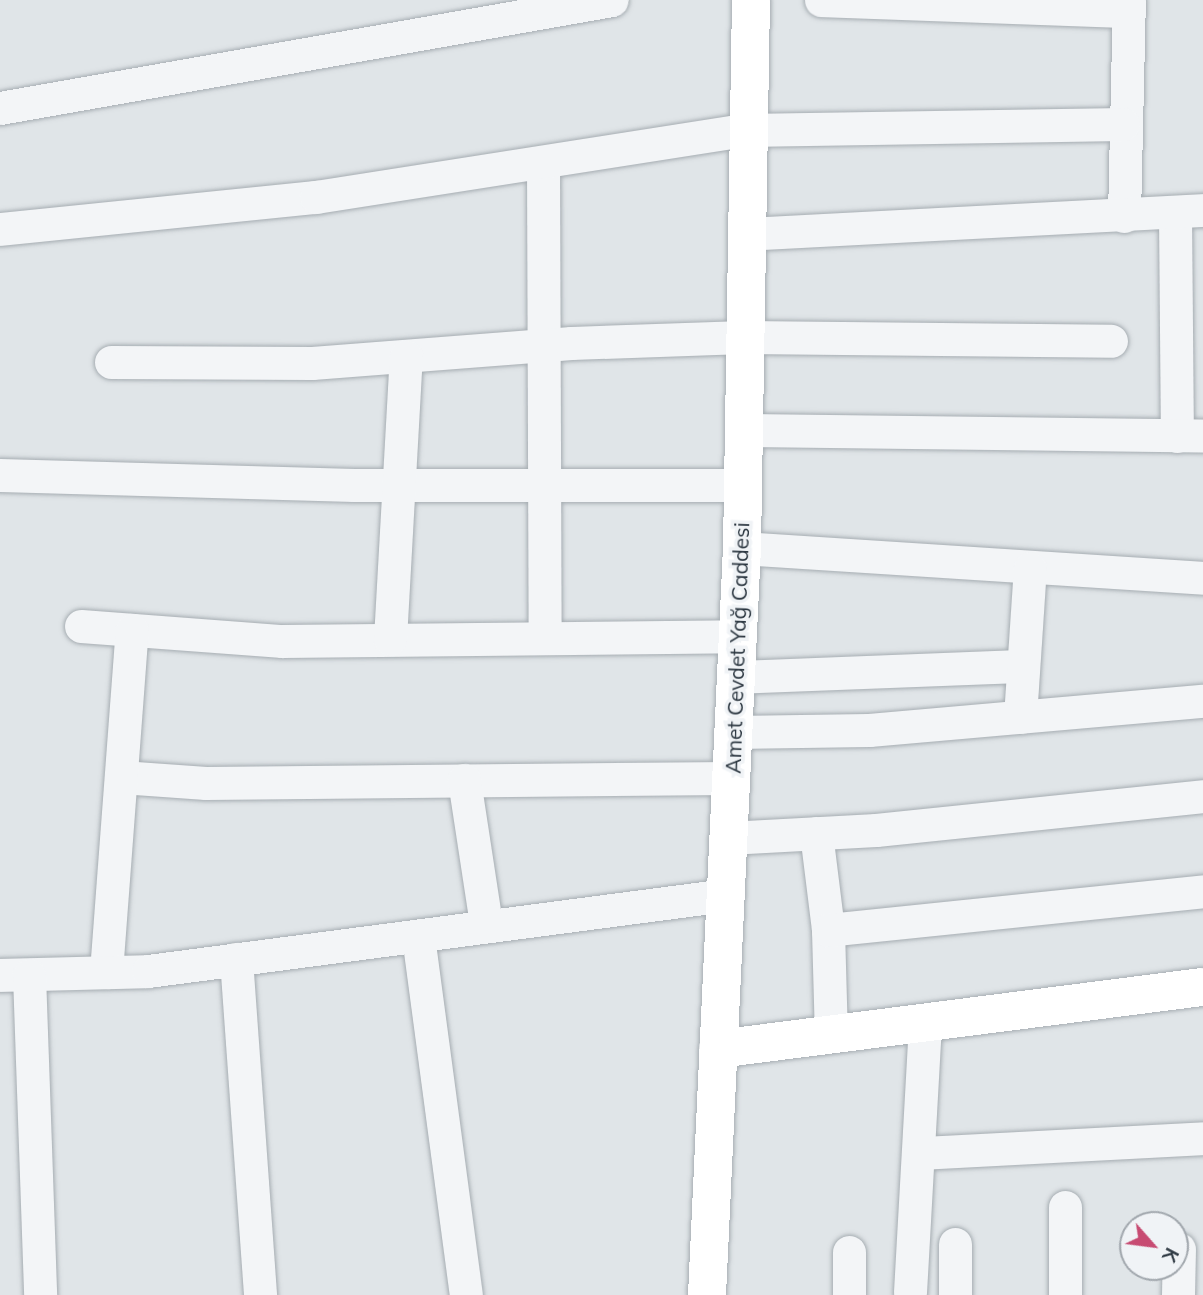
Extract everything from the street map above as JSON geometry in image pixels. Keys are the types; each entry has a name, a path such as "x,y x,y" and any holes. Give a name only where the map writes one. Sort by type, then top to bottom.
{"main road":[{"name":"Amet Cevdet Yağ Caddesi","path":"707,1295 742,548 746,130 751,0"},
{"path":"718,1049 1203,987"}],"street":[{"path":"0,108 612,0"},
{"path":"821,0 1129,5 1123,124 1124,216"},
{"path":"0,229 316,197 746,130 1123,124"},
{"path":"543,162 548,485 545,636"},
{"path":"743,430 1190,436 1189,212 745,234"},
{"path":"111,362 312,363 546,345 744,337 1111,341"},
{"path":"390,639 401,485 406,356"},
{"path":"0,475 401,485 743,485"},
{"path":"742,548 1203,578"},
{"path":"1020,717 1030,568"},
{"path":"81,626 282,641 545,636 738,636"},
{"path":"106,972 132,629"},
{"path":"736,677 1023,666"},
{"path":"733,732 870,730 1203,701"},
{"path":"121,777 206,783 731,778"},
{"path":"464,780 486,924"},
{"path":"728,838 816,833 1203,796"},
{"path":"816,833 828,930 831,1035"},
{"path":"828,930 1203,891"},
{"path":"40,1295 15,975 106,972 236,959 418,936 486,924 726,895"},
{"path":"418,936 466,1295"},
{"path":"236,959 260,1295"},
{"path":"910,1292 921,1153 925,1023"},
{"path":"921,1153 1203,1138"},
{"path":"1065,1207 1065,1295"},
{"path":"955,1244 955,1295"},
{"path":"849,1252 849,1295"}]}
